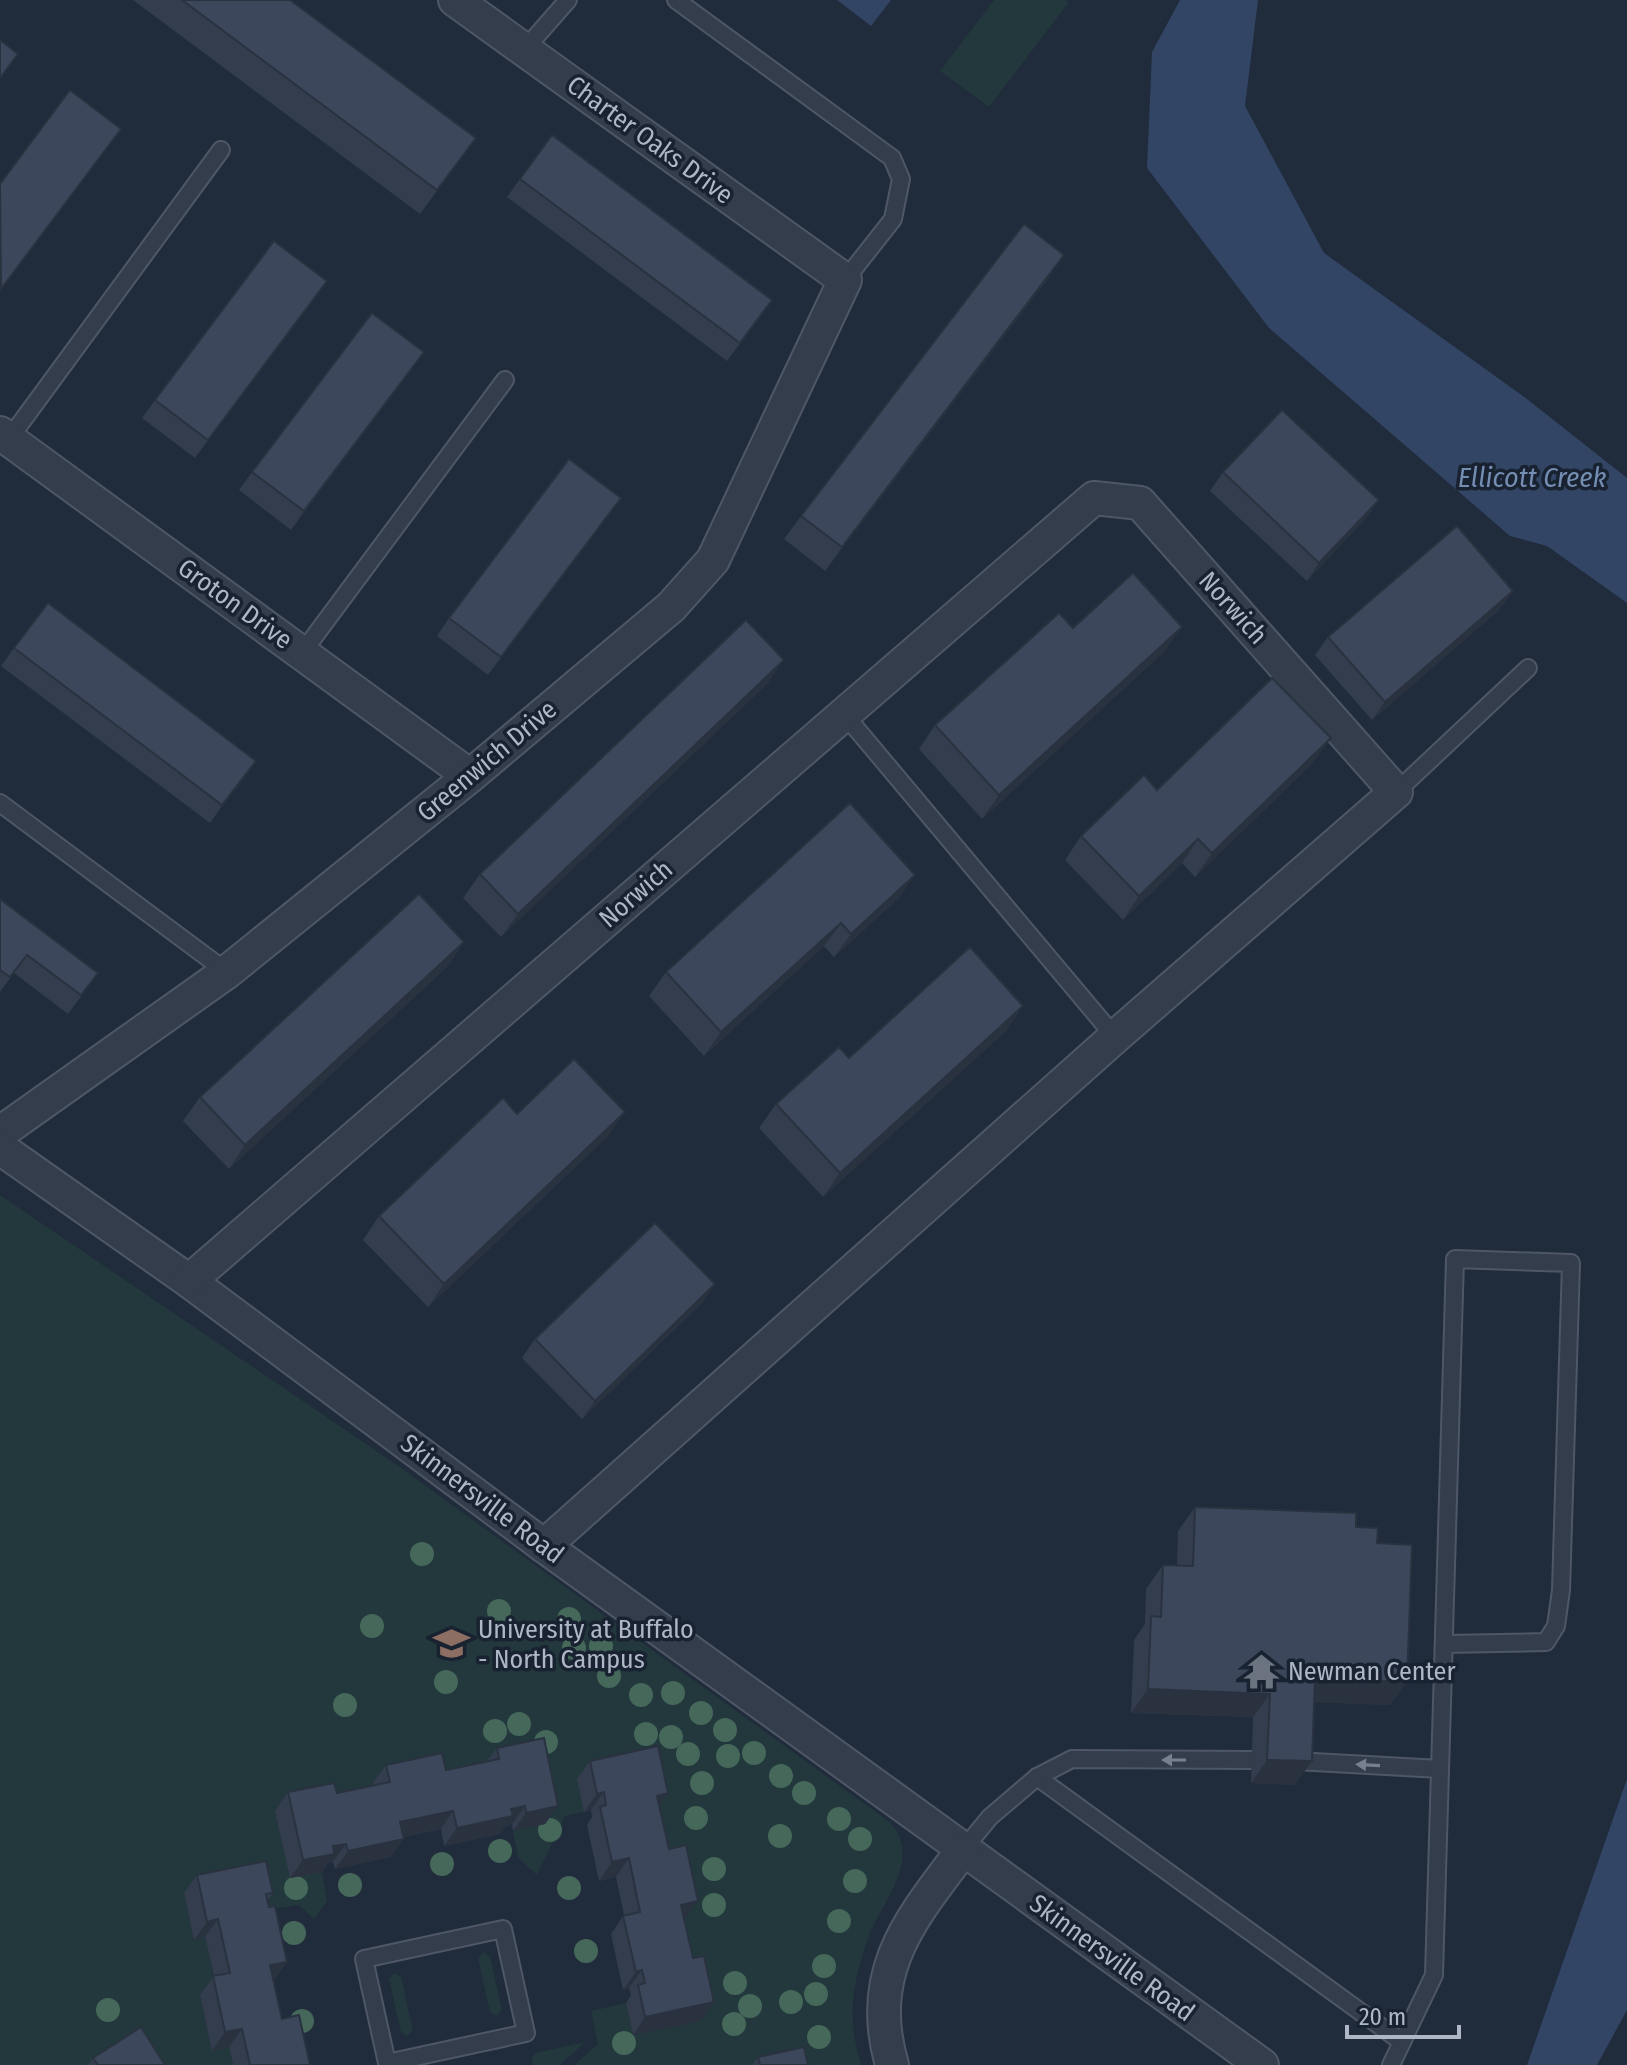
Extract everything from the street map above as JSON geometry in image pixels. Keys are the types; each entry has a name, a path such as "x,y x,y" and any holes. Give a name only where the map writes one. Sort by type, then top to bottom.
{"street":[{"name":"Charter Oaks Drive","path":"455,0 845,280"},
{"name":"Greenwich Drive","path":"0,1133 227,972 470,776 671,607 713,560 845,280"},
{"name":"Groton Drive","path":"4,436 470,776"},
{"name":"Norwich","path":"189,1281 1094,498 1140,503 1396,792"},
{"path":"544,1546 1115,1037 1396,792"},
{"name":"Skinnersville Road","path":"0,1148 189,1281 544,1546 1262,2065"},
{"path":"892,2065 883,1999 899,1941 962,1851"}],"lane":[{"path":"525,49 568,0"},
{"path":"676,0 892,158 901,179 893,219 845,280"},
{"path":"4,436 221,150"},
{"path":"302,653 505,380"},
{"path":"1396,792 1528,668"},
{"path":"844,714 1115,1037"},
{"path":"0,803 227,972"},
{"path":"1391,2065 1434,1975 1455,1259 1571,1263 1561,1590 1556,1626 1546,1642 1444,1644"},
{"path":"962,1851 990,1817 1037,1777 1072,1759 1252,1760"},
{"path":"1296,1761 1440,1769"},
{"path":"1037,1777 1402,2042"},
{"path":"503,1929 526,2033 387,2063 364,1959 503,1929"}],"green space":[{"path":"994,0 1069,2 989,107 940,71"},
{"path":"0,1195 397,1465 891,1823 903,1850 902,1864 870,1934 857,1974 853,2013 861,2065 574,2065 598,2044 591,2011 626,2003 633,2035 701,2020 646,1765 584,1812 565,1816 537,1875 518,1858 513,1831 545,1824 377,1800 290,1878 322,1872 327,1901 314,1919 299,1905 260,1911 184,1893 194,1939 205,1937 217,1991 200,1995 212,2050 229,2047 233,2065 0,2065"},
{"path":"483,1952 490,1957 502,2010 496,2016 490,2012 478,1958"},
{"path":"394,1973 401,1977 413,2031 407,2036 401,2032 389,1979"},
{"path":"585,2042 560,2065 533,2065 535,2053"}],"water":[{"path":"837,0 891,0 871,26"},
{"name":"Ellicott Creek","path":"1180,0 1258,0 1245,106 1324,253 1527,399 1627,478 1627,603 1547,546 1510,536 1269,328 1147,168 1152,52"},
{"path":"1627,1779 1627,2010 1597,2065 1527,2065"}],"building":[{"path":"182,0 290,0 476,138 437,190"},
{"path":"0,40 18,54 0,78"},
{"path":"70,90 121,129 1,289 0,184"},
{"path":"552,135 772,300 740,343 520,179"},
{"path":"1024,224 1064,255 842,547 801,516"},
{"path":"274,241 327,281 208,440 155,400"},
{"path":"372,313 424,352 304,511 252,472"},
{"path":"1282,410 1379,500 1319,563 1223,472"},
{"path":"569,459 621,498 501,657 449,618"},
{"path":"1457,526 1513,591 1385,702 1328,637"},
{"path":"1133,573 1182,627 999,795 935,725 1059,613 1073,628"},
{"path":"48,603 256,761 222,805 14,648"},
{"path":"746,620 784,660 518,914 480,874"},
{"path":"1272,678 1331,738 1212,853 1198,839 1139,896 1081,836 1144,775 1157,790"},
{"path":"850,803 915,875 851,934 841,923 721,1032 666,972"},
{"path":"419,894 464,942 245,1145 200,1097"},
{"path":"0,899 98,973 81,995 27,955 10,977 0,970"},
{"path":"970,947 1023,1006 840,1173 776,1104 839,1047 849,1058"},
{"path":"574,1059 625,1112 444,1284 379,1216 503,1098 517,1114"},
{"path":"655,1223 715,1284 595,1401 535,1339"},
{"name":"Newman Center","path":"1195,1507 1356,1513 1356,1527 1378,1528 1377,1543 1412,1545 1407,1682 1315,1678 1312,1761 1267,1760 1270,1694 1148,1689 1151,1616 1161,1617 1163,1565 1193,1566"},
{"path":"544,1738 558,1806 526,1813 525,1806 511,1809 513,1816 457,1828 453,1811 400,1822 404,1839 348,1851 346,1844 333,1846 334,1854 303,1860 288,1792 334,1783 337,1793 390,1782 386,1765 442,1753 446,1770 499,1759 497,1748"},
{"path":"658,1746 668,1793 657,1796 669,1849 686,1845 698,1901 681,1905 693,1958 704,1956 714,2002 645,2017 638,1985 645,1983 642,1970 636,1972 623,1916 640,1912 629,1858 612,1862 600,1807 606,1805 604,1792 597,1794 590,1761"},
{"path":"266,1861 273,1893 266,1894 269,1907 275,1906 287,1962 270,1965 282,2019 299,2015 310,2065 250,2065 242,2029 225,2032 213,1976 230,1973 218,1919 207,1922 197,1875"},
{"path":"141,2027 165,2065 98,2065 93,2058"},
{"path":"804,2047 808,2065 760,2065 758,2057"}],"place":[{"name":"University at Buffalo - North Campus","path":"452,1644"},
{"name":"Newman Center","path":"1262,1671"}]}
